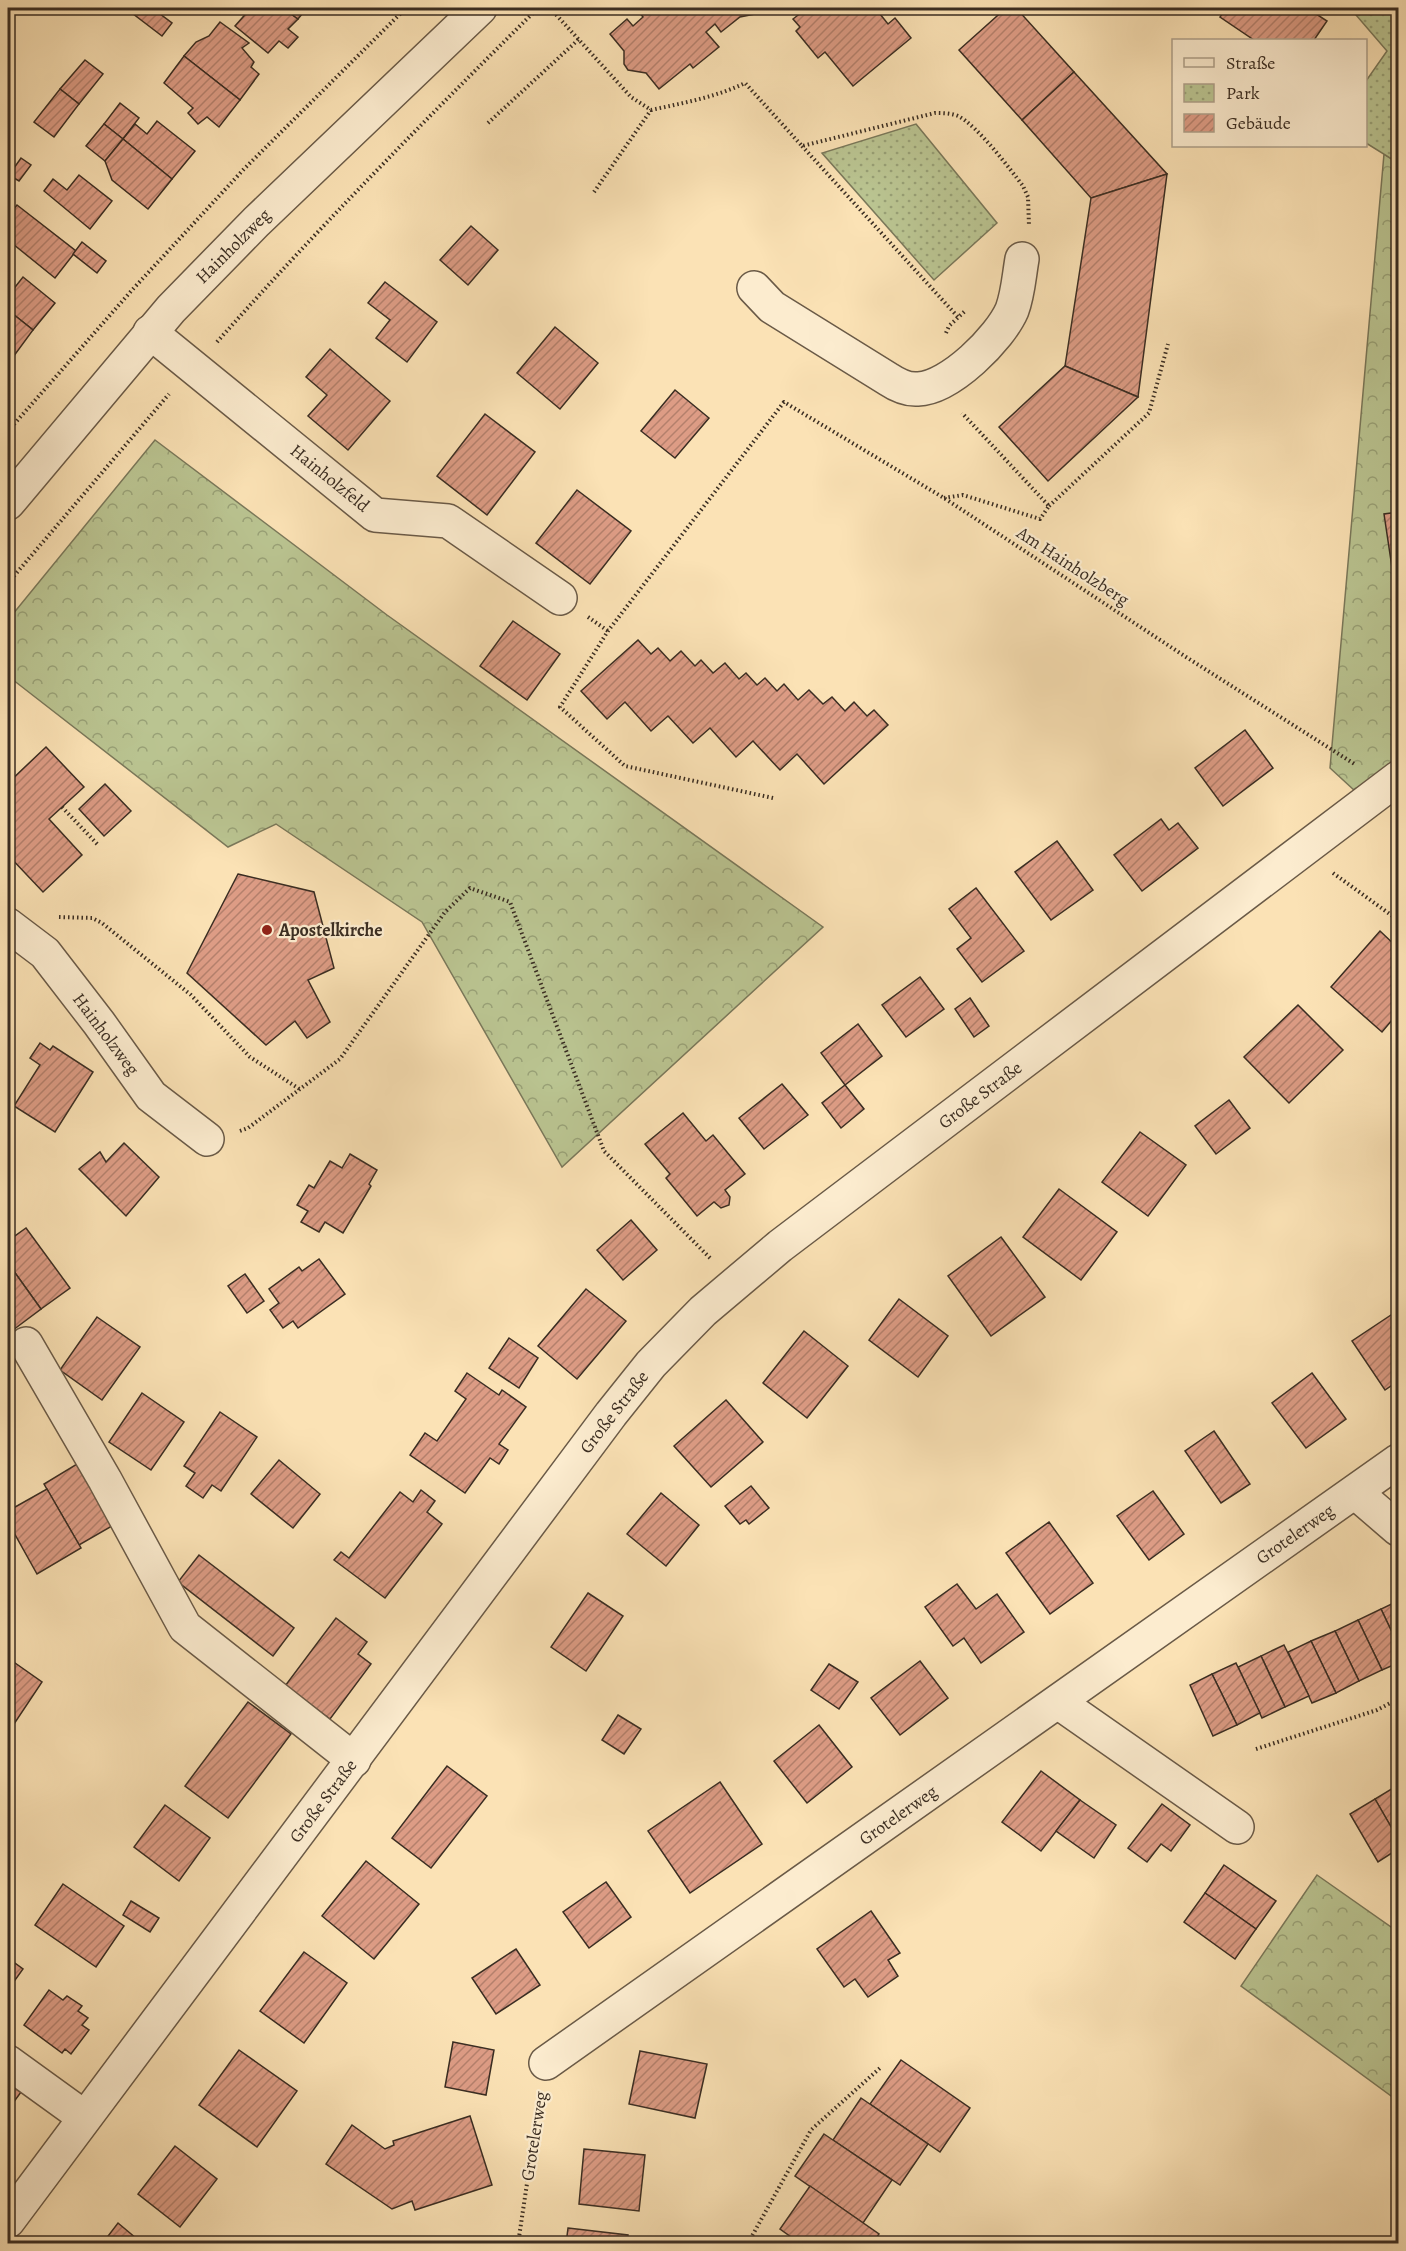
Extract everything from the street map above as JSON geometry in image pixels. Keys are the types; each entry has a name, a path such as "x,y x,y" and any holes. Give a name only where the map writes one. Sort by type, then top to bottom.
{"street":[{"name":"Hainholzweg","path":"8,503 150,332 256,222 480,8"},
{"path":"754,288 772,307 900,386 927,388 962,367 1005,324 1016,296 1022,259"},
{"name":"Hainholzfeld","path":"150,332 375,515 448,521 560,598"},
{"name":"Große Straße","path":"8,2221 610,1414 651,1364 733,1284 780,1246 1398,778"},
{"name":"Hainholzweg","path":"8,925 45,953 151,1096 207,1139"},
{"path":"26,1344 105,1480 185,1627 354,1760"},
{"name":"Grotelerweg","path":"546,2063 1398,1461"},
{"path":"1355,1492 1398,1528"},
{"path":"1058,1702 1237,1827"},
{"path":"8,2062 84,2117"}],"path":[{"path":"8,431 133,289 244,169 406,8"},
{"path":"8,583 80,496 273,279 538,8"},
{"path":"550,8 631,97 651,110"},
{"path":"488,123 579,39"},
{"path":"594,192 651,110 720,93 746,83 958,317"},
{"path":"802,146 935,113 947,113 959,117 973,128 1013,174 1028,197 1029,232 1022,259"},
{"path":"974,304 949,326 938,354 940,382 962,413 1050,506"},
{"path":"944,498 963,495 1040,519 1050,506 1149,413 1168,344"},
{"name":"Am Hainholzberg","path":"773,798 625,766 560,707 609,631 783,402 944,498 1186,657 1345,757"},
{"path":"62,807 99,846"},
{"path":"1346,883 1398,920"},
{"path":"207,1139 248,1128 340,1059 445,912 470,888 510,902 604,1151 733,1284"},
{"path":"50,917 92,918 102,923 191,995 250,1057 301,1090"},
{"path":"1256,1749 1377,1710 1398,1699"},
{"name":"Grotelerweg","path":"518,2244 546,2063"},
{"path":"750,2244 752,2236 811,2130 880,2068"}],"green space":[{"path":"1350,8 1398,8 1398,163 1367,144 1367,80 1387,51"},
{"path":"916,124 997,223 934,280 822,153"},
{"path":"1384,154 1398,163 1398,778 1367,802 1330,768"},
{"path":"155,440 387,615 823,927 562,1167 422,922 276,824 228,847 8,676 8,620"},
{"path":"1317,1875 1398,1932 1398,2101 1241,1986"}],"building":[{"path":"152,8 172,23 162,36 128,10"},
{"path":"251,8 283,8 298,19 288,29 298,37 288,48 279,41 268,53 235,26"},
{"path":"283,8 307,8 298,19"},
{"path":"636,8 774,8 775,10 740,17 721,32 715,24 706,32 719,47 693,68 690,64 659,89 646,73 628,70 624,64 624,51 610,34 627,19 633,26 643,17"},
{"path":"798,8 885,8 880,14 888,24 895,18 911,38 853,86 825,52 818,58 796,31 800,27 793,19 802,12"},
{"path":"1006,8 1016,8 1074,72 1022,120 959,50"},
{"path":"1226,8 1307,8 1327,21 1315,39 1253,39 1220,17"},
{"path":"220,22 249,43 242,48 254,62 251,67 259,74 240,100 184,56 196,42 209,36"},
{"path":"184,56 240,100 219,127 207,117 198,124 188,113 193,108 164,83"},
{"path":"85,60 103,74 79,104 60,89"},
{"path":"1074,72 1167,174 1091,198 1022,120"},
{"path":"60,89 79,104 54,137 34,122"},
{"path":"120,103 139,118 123,139 104,124"},
{"path":"157,121 195,151 172,179 123,139 135,124 147,134"},
{"path":"104,124 123,139 105,161 86,146"},
{"path":"123,139 172,179 148,209 112,180 105,161"},
{"path":"21,158 31,165 19,181 9,175"},
{"path":"1167,174 1138,397 1065,366 1091,198"},
{"path":"79,175 112,201 90,229 44,191 53,179 67,190"},
{"path":"17,205 76,251 55,278 8,240 8,216"},
{"path":"471,226 498,250 468,285 440,260"},
{"path":"82,242 106,261 97,273 73,254"},
{"path":"23,277 55,303 33,330 8,310 8,296"},
{"path":"385,282 437,322 407,362 376,338 390,320 368,303"},
{"path":"8,310 33,330 8,364"},
{"path":"555,327 598,363 560,409 517,373"},
{"path":"330,349 390,401 348,450 308,416 327,395 306,377"},
{"path":"1065,366 1138,397 1048,481 999,427"},
{"path":"675,390 709,418 675,458 641,431"},
{"path":"485,414 535,452 487,515 437,476"},
{"path":"577,490 631,531 590,584 536,543"},
{"path":"1398,512 1398,608 1384,514"},
{"path":"513,621 560,654 527,700 480,666"},
{"path":"638,640 651,654 658,648 670,661 681,651 695,666 701,660 713,673 725,663 739,679 746,673 757,685 765,678 777,691 784,684 798,700 809,690 823,704 832,697 845,711 854,702 867,716 874,710 888,725 824,784 797,754 780,770 753,741 736,757 710,728 693,743 668,716 651,731 625,702 607,719 581,691"},
{"path":"1245,730 1273,768 1223,806 1195,768"},
{"path":"46,747 84,787 49,819 82,855 43,892 8,855 8,783"},
{"path":"105,784 131,811 104,836 79,809"},
{"path":"1161,819 1169,830 1178,823 1198,848 1142,891 1114,855"},
{"path":"1057,841 1093,890 1051,920 1015,872"},
{"name":"Apostelkirche","path":"238,874 314,892 334,968 308,980 330,1022 307,1038 295,1021 266,1045 187,973"},
{"path":"976,888 1024,951 982,982 957,949 971,938 949,909"},
{"path":"1380,931 1398,948 1398,1013 1382,1032 1331,987"},
{"path":"920,977 944,1009 906,1037 882,1005"},
{"path":"970,998 989,1026 974,1037 955,1009"},
{"path":"1298,1005 1343,1050 1289,1103 1244,1057"},
{"path":"858,1024 882,1056 845,1085 821,1053"},
{"path":"40,1043 50,1050 53,1046 93,1072 55,1132 14,1106 40,1065 30,1058"},
{"path":"782,1084 808,1115 764,1149 739,1118"},
{"path":"845,1085 864,1109 841,1128 822,1103"},
{"path":"1229,1100 1250,1128 1216,1154 1195,1126"},
{"path":"683,1113 706,1141 713,1135 745,1174 725,1190 730,1197 729,1205 721,1208 714,1202 697,1216 666,1178 670,1174 645,1144"},
{"path":"1140,1132 1186,1165 1148,1216 1102,1182"},
{"path":"124,1143 159,1177 126,1216 79,1169 100,1152 106,1162"},
{"path":"350,1154 377,1170 369,1184 371,1186 343,1233 325,1222 319,1232 301,1222 308,1211 297,1205 309,1185 314,1188 330,1161 342,1168"},
{"path":"1059,1189 1117,1232 1081,1280 1023,1237"},
{"path":"631,1220 657,1250 623,1280 597,1250"},
{"path":"26,1228 70,1288 41,1309 8,1263 8,1241"},
{"path":"1001,1237 1045,1297 991,1336 948,1276"},
{"path":"319,1259 345,1294 298,1328 293,1321 283,1328 270,1310 279,1303 269,1289 299,1267 302,1271"},
{"path":"8,1263 41,1309 13,1330 8,1322"},
{"path":"245,1274 264,1301 247,1313 228,1286"},
{"path":"586,1289 626,1321 577,1379 538,1346"},
{"path":"899,1299 948,1336 918,1377 869,1340"},
{"path":"1394,1313 1398,1320 1398,1381 1385,1390 1352,1341"},
{"path":"97,1317 140,1347 102,1400 60,1370"},
{"path":"804,1331 848,1366 807,1418 763,1383"},
{"path":"509,1338 538,1358 519,1388 489,1368"},
{"path":"467,1373 499,1395 502,1390 526,1407 499,1444 508,1450 499,1464 490,1458 465,1493 410,1455 425,1433 437,1441 466,1399 455,1391"},
{"path":"1312,1373 1346,1419 1306,1448 1272,1403"},
{"path":"142,1393 184,1422 151,1470 109,1442"},
{"path":"726,1400 763,1442 711,1487 674,1446"},
{"path":"220,1412 257,1437 221,1491 212,1485 203,1498 186,1486 195,1473 184,1466"},
{"path":"1214,1431 1250,1484 1221,1503 1185,1451"},
{"path":"279,1460 320,1494 293,1528 251,1494"},
{"path":"77,1464 112,1526 79,1545 44,1484"},
{"path":"751,1486 769,1508 749,1524 746,1520 740,1524 725,1506"},
{"path":"47,1489 81,1548 37,1574 8,1522 8,1511"},
{"path":"421,1490 435,1501 427,1512 442,1524 385,1598 334,1560 341,1552 349,1558 400,1492 413,1502"},
{"path":"1153,1491 1184,1534 1149,1560 1117,1516"},
{"path":"661,1493 699,1525 666,1566 627,1534"},
{"path":"1049,1522 1093,1583 1050,1614 1006,1553"},
{"path":"199,1555 294,1628 273,1656 178,1582"},
{"path":"957,1584 976,1609 997,1594 1024,1632 981,1663 964,1638 953,1646 925,1607"},
{"path":"588,1593 623,1616 586,1671 551,1647"},
{"path":"1398,1601 1398,1645 1381,1609"},
{"path":"1381,1609 1398,1645 1398,1663 1382,1670 1358,1620"},
{"path":"336,1618 367,1642 358,1654 371,1664 330,1719 285,1686"},
{"path":"1358,1620 1382,1670 1359,1681 1335,1631"},
{"path":"1335,1631 1359,1681 1336,1693 1311,1641"},
{"path":"1311,1641 1336,1693 1312,1703 1288,1652"},
{"path":"1284,1645 1309,1696 1285,1707 1261,1656"},
{"path":"1261,1656 1285,1707 1262,1718 1238,1667"},
{"path":"8,1658 42,1682 8,1733"},
{"path":"920,1661 948,1698 900,1735 871,1698"},
{"path":"1236,1663 1260,1713 1237,1725 1212,1674"},
{"path":"829,1664 858,1682 839,1709 811,1690"},
{"path":"1212,1674 1237,1725 1213,1736 1190,1685"},
{"path":"248,1702 291,1734 228,1818 185,1786"},
{"path":"618,1715 641,1729 624,1754 602,1740"},
{"path":"819,1725 852,1767 807,1803 774,1761"},
{"path":"447,1766 487,1796 431,1868 392,1838"},
{"path":"1041,1771 1080,1800 1041,1851 1002,1822"},
{"path":"720,1782 762,1844 690,1893 648,1831"},
{"path":"1398,1785 1398,1839 1375,1799"},
{"path":"1375,1799 1398,1839 1398,1849 1378,1862 1350,1814"},
{"path":"1080,1800 1116,1825 1094,1858 1056,1831"},
{"path":"1162,1804 1190,1825 1171,1851 1161,1844 1147,1862 1128,1848"},
{"path":"165,1805 210,1838 179,1881 134,1847"},
{"path":"366,1861 419,1904 374,1959 322,1916"},
{"path":"1224,1865 1276,1901 1256,1929 1205,1893"},
{"path":"606,1882 631,1917 589,1948 563,1912"},
{"path":"63,1884 124,1926 96,1967 35,1925"},
{"path":"1205,1893 1256,1929 1235,1959 1184,1922"},
{"path":"131,1901 159,1918 150,1932 123,1915"},
{"path":"871,1911 900,1953 888,1960 898,1976 868,1997 855,1979 844,1987 817,1949"},
{"path":"516,1949 540,1985 496,2014 472,1978"},
{"path":"304,1952 347,1983 304,2043 260,2011"},
{"path":"8,1958 23,1969 8,1990"},
{"path":"49,1990 63,2000 67,1996 82,2006 78,2011 88,2018 82,2025 89,2030 71,2054 65,2049 62,2053 24,2025"},
{"path":"453,2042 494,2050 486,2095 445,2087"},
{"path":"239,2050 297,2091 257,2147 199,2105"},
{"path":"640,2051 707,2064 695,2118 629,2104"},
{"path":"901,2060 970,2108 940,2152 870,2104"},
{"path":"8,2076 24,2088 8,2110"},
{"path":"861,2098 928,2144 900,2185 833,2140"},
{"path":"470,2116 492,2185 415,2210 412,2201 392,2209 326,2164 352,2125 385,2149 394,2145 393,2141"},
{"path":"824,2134 892,2180 863,2223 795,2176"},
{"path":"175,2146 217,2179 180,2227 138,2194"},
{"path":"584,2149 645,2155 639,2211 579,2204"},
{"path":"810,2186 879,2234 872,2244 801,2244 780,2229"},
{"path":"118,2223 143,2244 102,2244"},
{"path":"568,2228 628,2235 627,2244 566,2244"}],"place":[{"name":"Apostelkirche","path":"267,930"}]}
